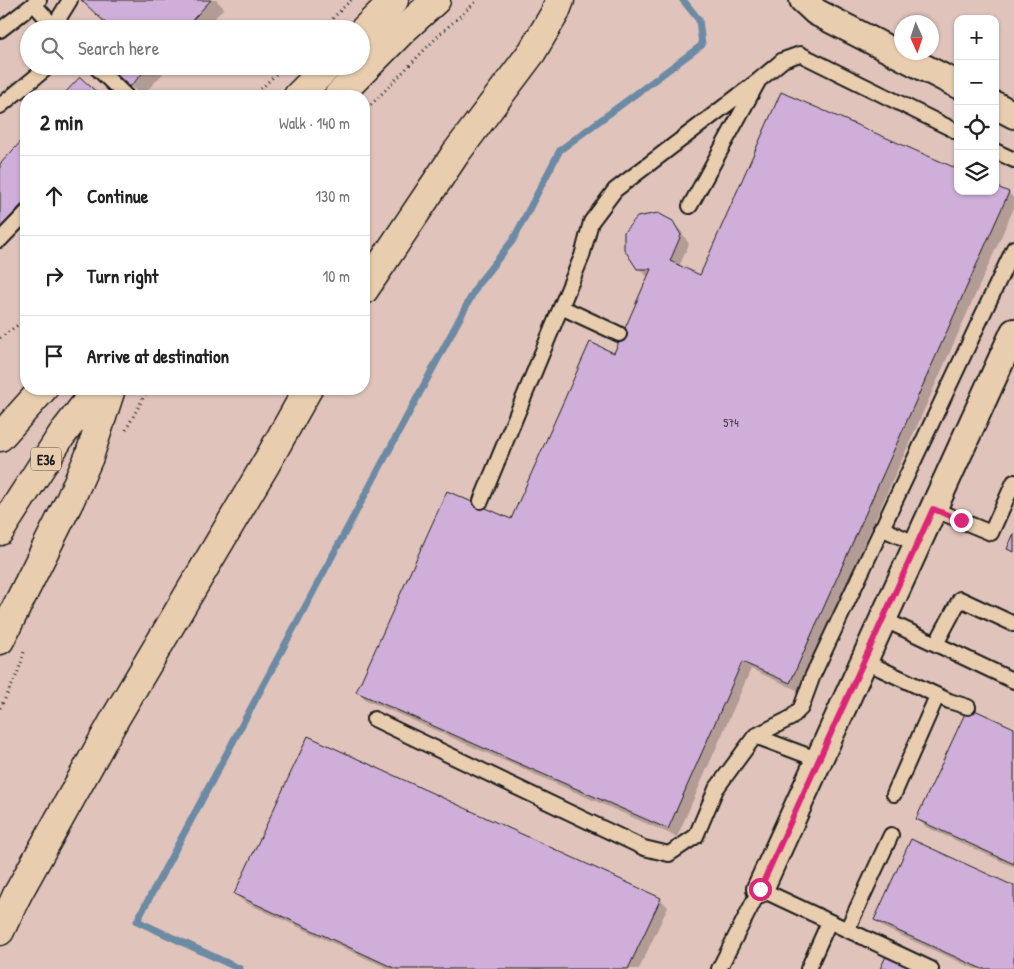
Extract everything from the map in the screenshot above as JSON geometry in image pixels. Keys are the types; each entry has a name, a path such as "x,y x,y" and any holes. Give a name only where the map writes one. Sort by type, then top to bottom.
{"main road":[{"path":"370,24 394,0"},
{"path":"370,64 436,0"},
{"path":"370,281 456,153 532,52 555,14 560,0"},
{"path":"304,90 319,75"},
{"path":"344,90 359,75"},
{"path":"0,436 38,395"},
{"name":"E36","path":"0,531 61,436 92,395"},
{"path":"0,640 70,500 89,457 109,395"},
{"path":"0,931 9,901 304,395"}],"street":[{"path":"803,0 816,12 954,83"},
{"path":"999,107 1014,114"},
{"path":"760,889 1014,332"}],"lane":[{"path":"59,20 70,0"},
{"path":"0,30 36,2 49,20"},
{"path":"481,501 582,256 591,222 615,190 783,60 800,54 954,130"},
{"path":"0,106 38,75"},
{"path":"104,75 120,90"},
{"path":"690,206 759,80"},
{"path":"999,153 1014,160"},
{"path":"0,240 20,219"},
{"path":"374,719 644,848 669,854 696,836 716,789 755,736 791,718 801,708 813,675 881,528 1014,248"},
{"path":"561,307 619,334"},
{"path":"933,509 991,533 1014,482"},
{"path":"881,528 917,544"},
{"path":"936,644 960,599 1014,624"},
{"path":"883,618 1014,681"},
{"path":"864,661 937,696 968,707"},
{"path":"894,794 937,696"},
{"path":"755,736 819,760"},
{"path":"847,930 891,835"},
{"path":"719,969 760,889 931,969"},
{"path":"808,969 829,922"}],"path":[{"path":"331,20 351,0"},
{"path":"370,106 441,33 478,0"},
{"path":"260,90 275,75"},
{"path":"0,338 20,323"}],"building":[{"path":"81,0 211,0 192,20 102,20"},
{"path":"117,75 141,75 130,87"},
{"path":"80,77 94,90 68,90"},
{"path":"781,92 954,167 954,195 999,195 999,188 1009,192 790,683 742,662 668,829 356,692 447,491 511,519 590,342 614,353 651,269 637,269 624,249 624,232 637,217 658,213 673,221 681,235 670,261 700,275"},
{"path":"20,142 20,206 0,228 0,164"},
{"path":"1014,533 1014,552 1007,549"},
{"path":"968,707 1014,728 1014,864 916,819"},
{"path":"308,736 661,898 628,969 396,969 234,894"},
{"path":"911,839 1014,886 1014,969 982,969 874,920"},
{"path":"886,956 914,969 880,969"}],"waterway":[{"path":"240,969 137,921 478,284 513,240 560,150 702,45 699,20 683,0"}],"route":[{"path":"760,889 933,509 961,520"}]}
